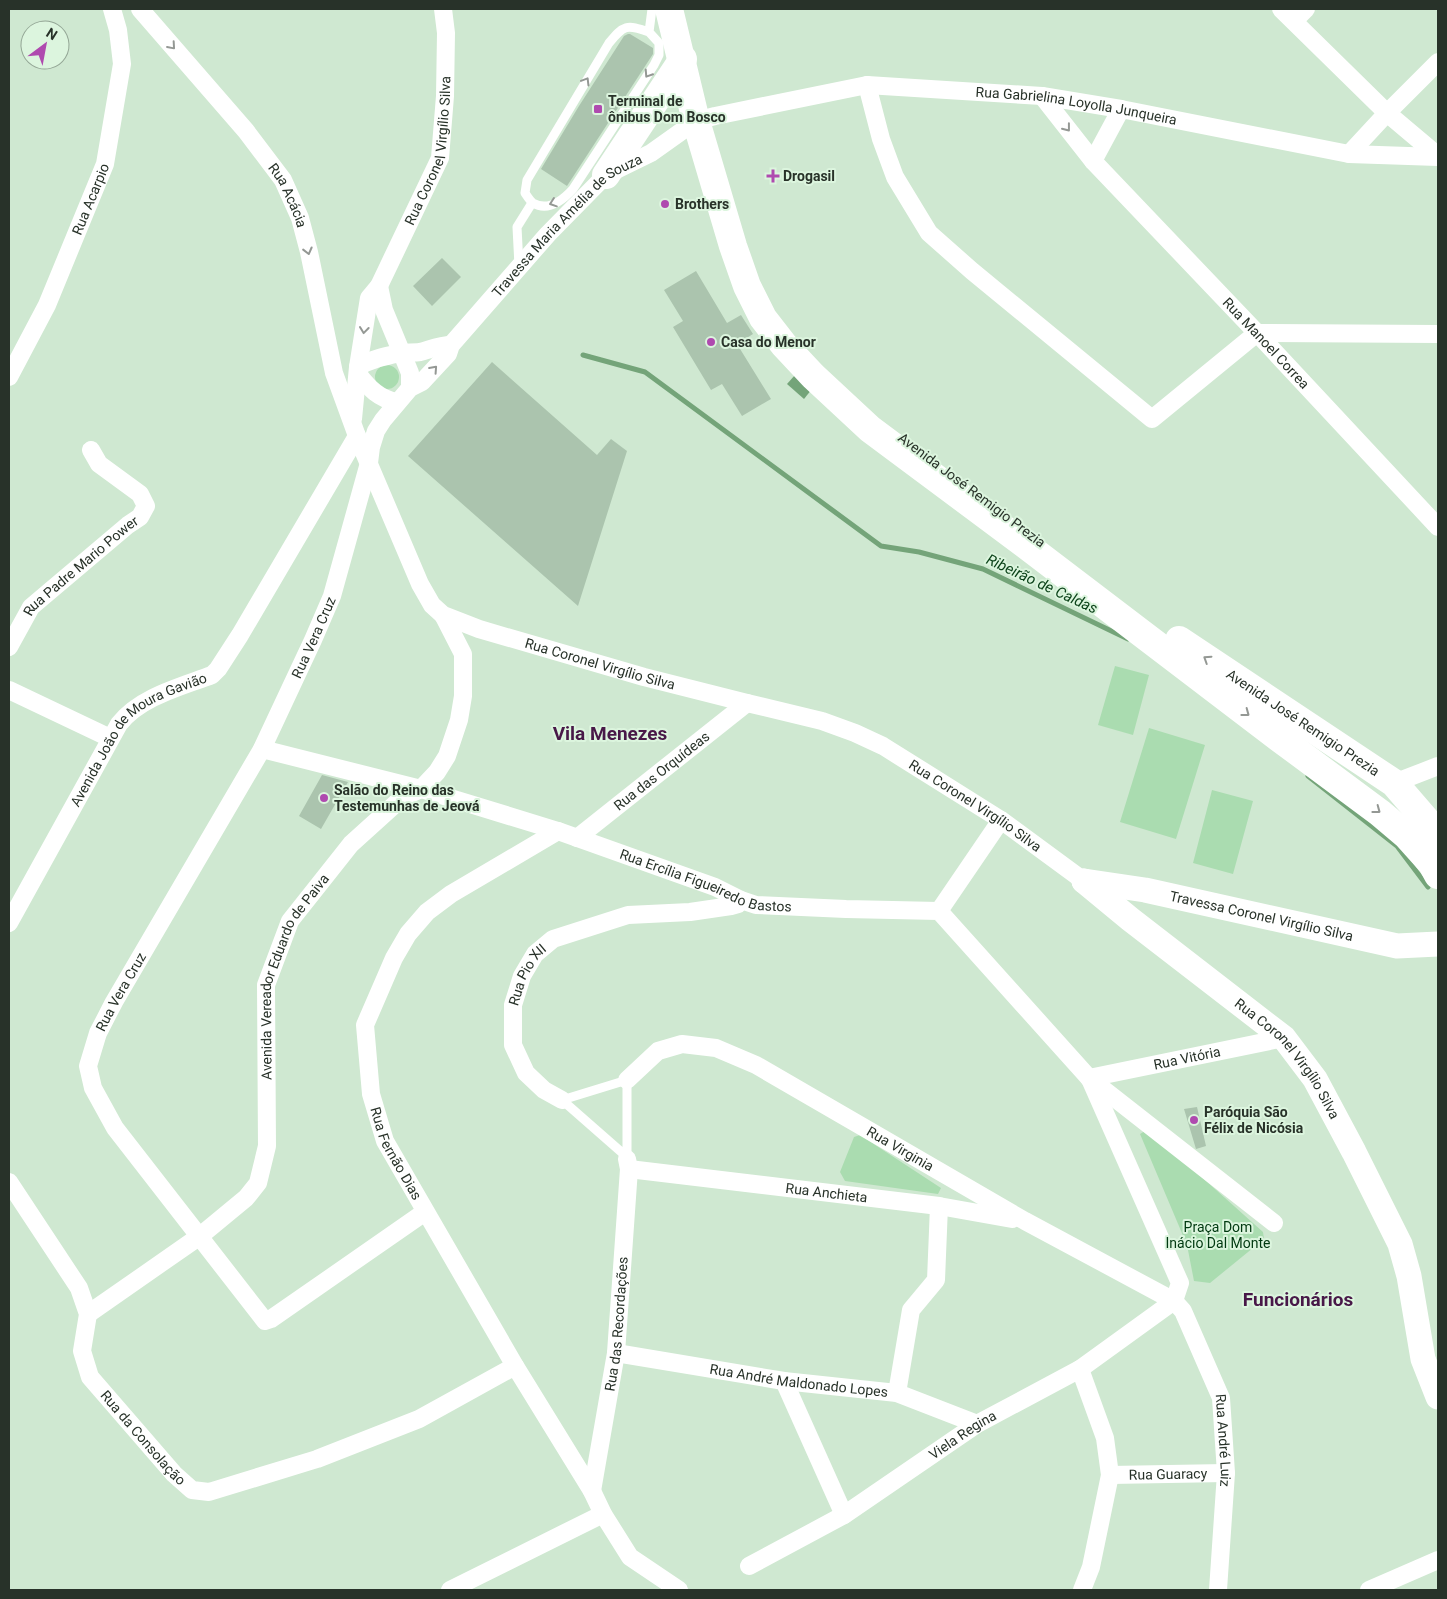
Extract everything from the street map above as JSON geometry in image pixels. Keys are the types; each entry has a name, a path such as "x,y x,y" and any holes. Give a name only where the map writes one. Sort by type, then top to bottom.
{"main road":[{"name":"Avenida José Remigio Prezia","path":"669,9 683,59 706,118 757,272 775,312 791,336 814,361 912,447 1116,599 1394,783 1438,836"},
{"name":"Avenida José Remigio Prezia","path":"688,9 697,37 706,118 733,246 747,286 762,318 784,345 813,376 870,429 1039,555 1278,738 1380,812 1406,835 1432,864 1438,874"},
{"path":"606,175 683,59"}],"street":[{"name":"Rua Acarpio","path":"9,377 47,305 105,164 122,64 118,30 112,9"},
{"name":"Rua Acácia","path":"140,9 246,130 283,180 300,218 309,252 334,373 355,430"},
{"name":"Rua Coronel Virgílio Silva","path":"443,9 446,33 440,158 379,286 369,298 358,371 355,430 420,584 432,605 443,615 479,629 644,677 822,721 876,743 1001,820 1084,882 1284,1038 1315,1079 1400,1244 1409,1276 1423,1359 1438,1397"},
{"path":"1281,9 1300,15 1387,113 1438,156"},
{"path":"1349,154 1438,62"},
{"path":"868,84 881,140 895,177 929,233 972,271 1152,419 1257,332 1438,334"},
{"name":"Rua Gabrielina Loyolla Junqueira","path":"706,118 868,84 1042,96 1120,109 1349,154 1438,156"},
{"name":"Rua Manoel Correa","path":"1042,96 1093,161 1257,332 1438,527"},
{"path":"1093,161 1120,109"},
{"name":"Travessa Maria Amélia de Souza","path":"410,388 422,382 448,354 451,345 548,234 606,175 651,153 706,118"},
{"path":"379,286 384,310 402,353 410,373 410,388 398,402 388,401 374,393 358,371 378,358 402,353 418,352 440,345 451,345"},
{"name":"Rua Vera Cruz","path":"398,402 376,431 332,596 313,640 262,749 114,1002 98,1033 88,1066 93,1088 115,1128 265,1320 271,1319 425,1212"},
{"name":"Avenida João de Moura Gavião","path":"9,923 110,738 127,714 143,702 212,675 218,669 240,635 355,430"},
{"name":"Rua Padre Mario Power","path":"9,647 31,607 140,517 146,506 140,494 99,464 91,450"},
{"name":"Avenida Vereador Eduardo de Paiva","path":"88,1314 200,1236 246,1198 258,1183 267,1146 266,984 290,921 351,844 403,797 421,789 437,772 447,756 459,720 463,696 463,654 443,615"},
{"path":"9,690 110,738"},
{"name":"Rua das Orquídeas","path":"576,838 747,703"},
{"name":"Rua Ercília Figueiredo Bastos","path":"262,749 421,789 558,831 715,887 756,906 939,910"},
{"path":"1394,783 1438,766"},
{"path":"1001,820 939,910 1089,1078 1274,1222"},
{"name":"Rua Fernão Dias","path":"558,831 451,894 427,912 408,934 394,958 365,1025 370,1094 385,1141 515,1366 592,1491 603,1514 630,1557 679,1590"},
{"name":"Travessa Coronel Virgílio Silva","path":"1084,882 1145,890 1397,946 1438,944"},
{"path":"1130,919 1145,890"},
{"name":"Rua Pio XII","path":"562,1100 544,1090 526,1073 513,1045 513,1005 522,976 534,954 553,940 628,915 690,912 730,906 738,904 741,900"},
{"name":"Rua Vitória","path":"1089,1078 1284,1038"},
{"name":"Rua Virginia","path":"627,1080 658,1051 682,1044 716,1048 756,1065 1025,1221 1174,1301"},
{"path":"1089,1078 1180,1283 1174,1301"},
{"name":"Rua Anchieta","path":"628,1163 939,1206 1025,1221"},
{"name":"Rua das Recordações","path":"592,1491 616,1353 628,1163"},
{"name":"Rua da Consolação","path":"9,1182 79,1288 88,1314 82,1351 90,1377 174,1474 192,1490 209,1492 317,1459 419,1419 515,1366"},
{"path":"898,1393 911,1310 936,1280 939,1206"},
{"name":"Viela Regina","path":"749,1566 844,1515 977,1424 1080,1369 1174,1301"},
{"name":"Rua André Luiz","path":"1174,1301 1183,1311 1220,1398 1226,1473 1218,1590"},
{"name":"Rua André Maldonado Lopes","path":"616,1353 784,1381 898,1393 977,1424"},
{"path":"1080,1369 1105,1438 1110,1475 1091,1567 1082,1590"},
{"path":"784,1381 844,1515"},
{"name":"Rua Guaracy","path":"1110,1475 1226,1473"},
{"path":"450,1590 603,1514"},
{"path":"1369,1590 1438,1560"}],"lane":[{"path":"649,32 652,9"},
{"path":"634,27 649,32 659,43 659,55 573,189 562,200 547,206 532,203 525,193 528,180 609,43 620,29 634,27"},
{"path":"519,267 517,226 532,203"},
{"path":"627,1080 628,1163 562,1100 627,1080"}],"green space":[{"path":"387,365 396,368 399,377 396,386 387,389 378,386 375,377 378,368"},
{"path":"1115,666 1149,675 1133,735 1098,725"},
{"path":"1149,728 1205,745 1176,839 1120,822"},
{"path":"1212,790 1253,801 1233,874 1193,863"},
{"name":"Praça Dom Inácio Dal Monte","path":"1148,1129 1263,1232 1264,1239 1210,1283 1194,1281 1187,1245 1140,1134"},
{"path":"860,1135 941,1188 938,1194 845,1181 840,1172 854,1137"}],"shaded area":[{"path":"795,375 812,389 804,399 787,384"}],"building":[{"name":"Terminal de ônibus Dom Bosco","path":"628,34 653,48 653,54 567,186 541,169 624,36"},
{"path":"442,258 461,277 432,306 413,286"},
{"name":"Casa do Menor","path":"696,271 727,323 741,315 753,334 737,344 771,399 742,416 722,384 711,390 673,327 683,321 664,290"},
{"path":"492,362 597,455 611,439 627,451 578,606 408,456"},
{"name":"Salão do Reino das Testemunhas de Jeová","path":"322,775 348,782 321,829 299,816"},
{"name":"Paróquia São Félix de Nicósia","path":"1197,1107 1206,1146 1196,1149 1184,1109"}],"waterway":[{"name":"Ribeirão de Caldas","path":"583,355 645,372 881,546 919,552 983,569 1128,639"},
{"name":"Ribeirão de Caldas","path":"1308,776 1397,846 1428,887"}],"place":[{"name":"Terminal de ônibus Dom Bosco","path":"598,109"},
{"name":"Drogasil","path":"773,176"},
{"name":"Brothers","path":"665,204"},
{"name":"Casa do Menor","path":"711,342"},
{"name":"Salão do Reino das Testemunhas de Jeová","path":"324,798"},
{"name":"Paróquia São Félix de Nicósia","path":"1194,1120"}],"district":[{"name":"Vila Menezes","path":"610,733"},
{"name":"Funcionários","path":"1298,1299"}]}
